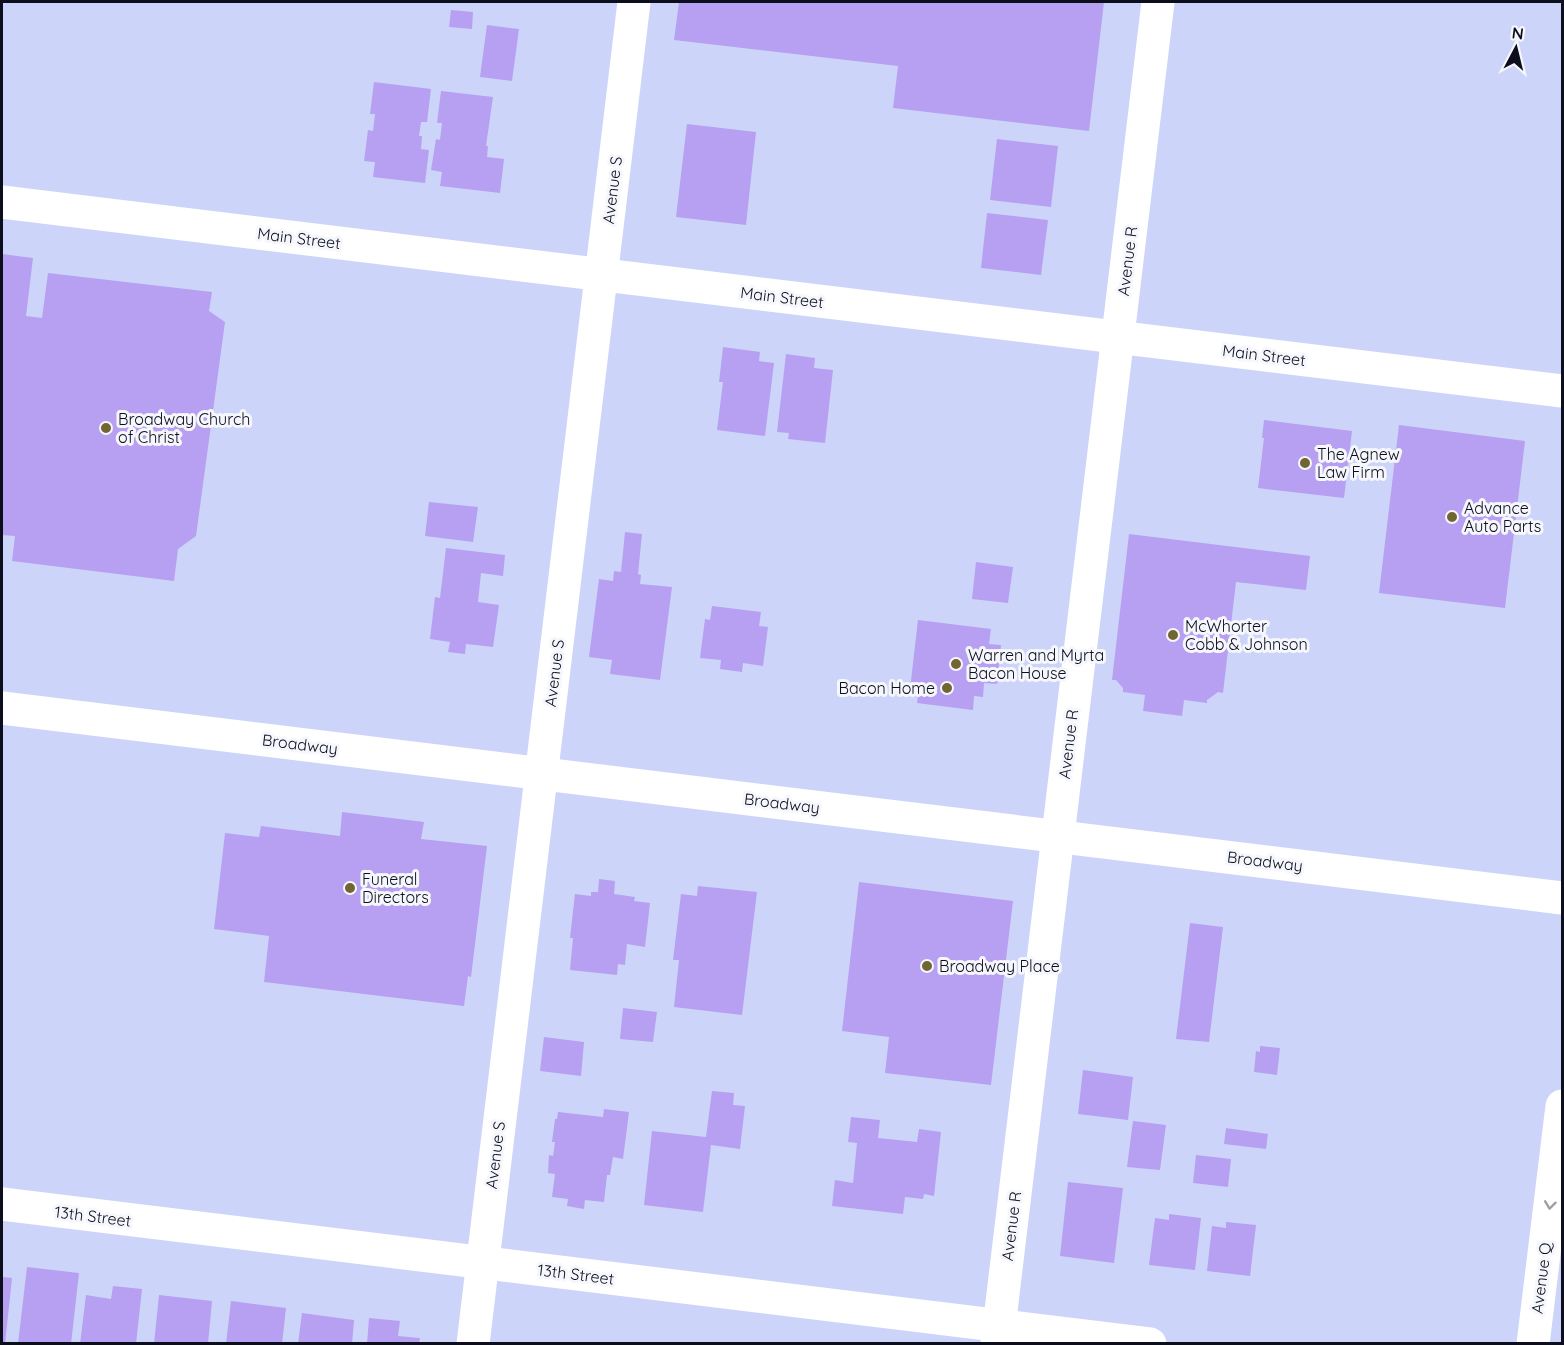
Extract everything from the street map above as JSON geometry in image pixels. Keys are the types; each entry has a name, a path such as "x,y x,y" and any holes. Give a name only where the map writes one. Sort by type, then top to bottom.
{"main road":[{"name":"Avenue S","path":"473,1344 634,2"},
{"name":"Avenue R","path":"998,1334 1158,2"},
{"name":"Main Street","path":"2,202 1563,390"},
{"name":"Broadway","path":"2,708 1563,898"},
{"name":"Avenue Q","path":"1533,1344 1563,1106"},
{"name":"13th Street","path":"2,1204 483,1263 998,1334 1150,1344"}],"building":[{"path":"679,2 1104,2 1089,131 893,108 898,66 674,40"},
{"path":"451,10 473,12 472,29 449,27"},
{"path":"487,25 519,29 512,81 480,77"},
{"path":"374,82 431,89 427,122 421,122 419,136 422,136 421,149 429,150 425,183 373,177 375,162 364,161 368,130 373,131 375,114 370,114"},
{"path":"441,91 493,97 486,146 488,146 487,157 504,159 500,193 440,186 442,172 431,170 436,139 440,140 442,123 437,123"},
{"path":"687,124 756,132 746,225 676,217"},
{"path":"997,139 1058,146 1051,207 990,200"},
{"path":"987,213 1048,220 1041,275 981,268"},
{"name":"Broadway Church of Christ","path":"2,254 33,258 26,316 42,318 48,273 212,292 209,311 225,322 196,536 178,549 174,581 12,561 15,536 2,535"},
{"path":"723,347 760,352 759,361 774,363 765,436 717,430 723,382 719,382"},
{"path":"786,354 815,358 814,368 833,370 825,443 788,439 789,433 777,432"},
{"name":"The Agnew Law Firm","path":"1264,420 1352,431 1344,498 1258,488"},
{"name":"Advance Auto Parts","path":"1399,425 1525,441 1505,608 1379,593"},
{"path":"429,502 478,507 473,542 425,536"},
{"path":"625,532 642,534 638,574 641,575 640,584 672,587 660,680 610,674 612,660 589,657 599,579 613,581 614,571 621,572"},
{"name":"McWhorter Cobb & Johnson","path":"1129,534 1310,556 1306,590 1236,582 1223,693 1218,692 1207,700 1207,703 1184,700 1182,716 1143,711 1145,695 1123,692 1123,688 1116,680 1112,680"},
{"path":"446,548 505,555 503,576 481,573 478,602 499,605 493,647 466,644 465,654 448,652 450,642 430,639 435,597 440,598"},
{"path":"976,562 1013,567 1008,603 972,599"},
{"path":"712,606 761,612 759,626 768,627 763,666 743,663 742,672 720,669 721,660 700,658 705,619 710,620"},
{"name":"Warren and Myrta Bacon House","path":"918,620 991,629 989,644 1001,645 997,684 984,683 983,697 974,696 973,710 917,703 919,690 910,689"},
{"name":"Funeral Directors","path":"342,812 424,822 421,839 487,846 471,977 468,976 464,1006 264,982 269,936 214,929 225,833 259,837 261,826 340,836"},
{"path":"599,879 615,881 614,894 635,897 634,901 650,903 645,947 627,944 625,965 618,964 617,975 570,970 573,938 570,938 575,894 591,896 591,892 598,892"},
{"name":"Broadway Place","path":"859,882 1013,901 991,1085 885,1073 889,1037 842,1031"},
{"path":"698,886 757,892 742,1015 674,1007 679,960 673,960 681,894 697,896"},
{"path":"1190,923 1223,927 1209,1042 1176,1039"},
{"path":"623,1008 657,1012 653,1042 620,1039"},
{"path":"544,1037 584,1042 581,1076 540,1071"},
{"path":"1260,1046 1280,1048 1277,1075 1254,1072 1256,1051 1260,1052"},
{"path":"1083,1070 1133,1077 1128,1120 1078,1114"},
{"path":"712,1091 734,1093 733,1105 745,1106 740,1149 711,1145 703,1212 644,1205 652,1131 706,1137"},
{"path":"604,1109 629,1112 623,1159 613,1157 610,1175 607,1175 604,1202 585,1200 584,1209 567,1206 568,1199 552,1197 555,1174 548,1173 549,1155 553,1156 555,1142 552,1142 555,1119 557,1119 558,1112 603,1117"},
{"path":"851,1117 880,1120 878,1138 917,1142 919,1129 941,1132 934,1196 924,1194 923,1199 905,1197 903,1214 832,1206 835,1180 853,1183 857,1143 848,1142"},
{"path":"1133,1121 1166,1125 1160,1170 1127,1167"},
{"path":"1226,1128 1268,1134 1266,1149 1224,1144"},
{"path":"1196,1155 1231,1159 1228,1187 1193,1183"},
{"path":"1068,1182 1123,1188 1114,1263 1060,1256"},
{"path":"1169,1214 1201,1218 1195,1270 1149,1265 1155,1218 1169,1220"},
{"path":"1226,1222 1256,1225 1250,1276 1207,1271 1212,1226 1226,1228"},
{"path":"27,1267 79,1273 71,1344 18,1344"},
{"path":"2,1277 12,1278 5,1344 2,1344"},
{"path":"113,1286 142,1289 136,1344 80,1344 86,1295 111,1299"},
{"path":"159,1295 212,1301 208,1344 154,1344"},
{"path":"231,1301 286,1308 282,1344 226,1344"},
{"path":"302,1313 354,1320 352,1344 298,1344"},
{"path":"369,1318 400,1321 398,1336 420,1338 419,1344 367,1344"}],"place":[{"name":"Broadway Church of Christ","path":"106,428"},
{"name":"The Agnew Law Firm","path":"1305,463"},
{"name":"Advance Auto Parts","path":"1452,517"},
{"name":"McWhorter Cobb & Johnson","path":"1173,635"},
{"name":"Warren and Myrta Bacon House","path":"956,664"},
{"name":"Bacon Home","path":"947,688"},
{"name":"Funeral Directors","path":"350,888"},
{"name":"Broadway Place","path":"927,966"}]}
